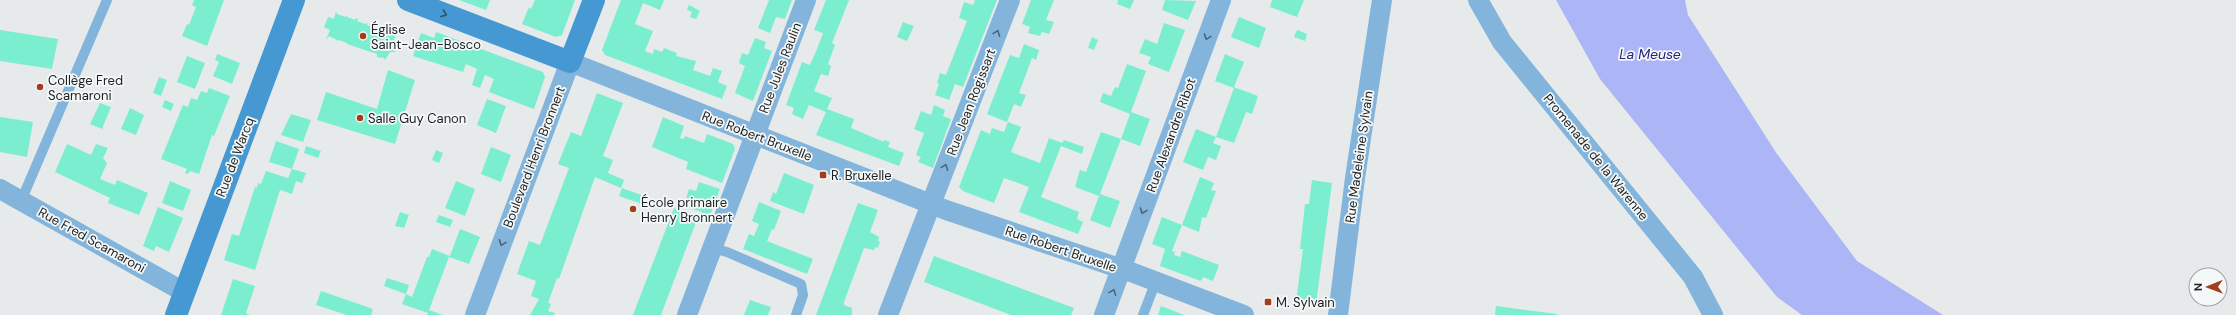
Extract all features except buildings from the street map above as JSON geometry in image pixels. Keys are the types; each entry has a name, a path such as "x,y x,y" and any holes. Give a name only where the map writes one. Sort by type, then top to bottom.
{"main road":[{"name":"Rue de Warcq","path":"176,315 294,0"},
{"name":"Rue Robert Bruxelle","path":"408,0 570,62"},
{"name":"Boulevard Henri Bronnert","path":"570,62 594,0"}],"street":[{"name":"Rue Jules Raulin","path":"687,315 754,134 806,0"},
{"name":"Rue Jean Rogissart","path":"888,315 1010,0"},
{"name":"Rue Alexandre Ribot","path":"1104,315 1221,0"},
{"name":"Rue Madeleine Sylvain","path":"1338,315 1355,178 1382,0"},
{"name":"Promenade de la Warenne","path":"1478,0 1502,42 1693,276 1713,315"},
{"name":"Rue Robert Bruxelle","path":"570,62 931,204 1156,282 1217,310 1244,315"},
{"name":"Boulevard Henri Bronnert","path":"475,315 570,62"},
{"name":"Rue Fred Scamaroni","path":"0,189 184,292"}],"lane":[{"path":"21,201 107,0"},
{"path":"712,248 727,252 801,284 803,295 796,315"},
{"path":"1143,315 1156,282"}],"water":[{"name":"La Meuse","path":"1556,0 1685,0 1688,15 1777,154 1857,261 1943,315 1802,315 1777,297 1600,79"}],"place":[{"name":"Église Saint-Jean-Bosco","path":"363,36"},
{"name":"Collège Fred Scamaroni","path":"40,87"},
{"name":"Salle Guy Canon","path":"360,118"},
{"name":"R. Bruxelle","path":"823,175"},
{"name":"École primaire Henry Bronnert","path":"633,209"},
{"name":"M. Sylvain","path":"1268,302"}]}
